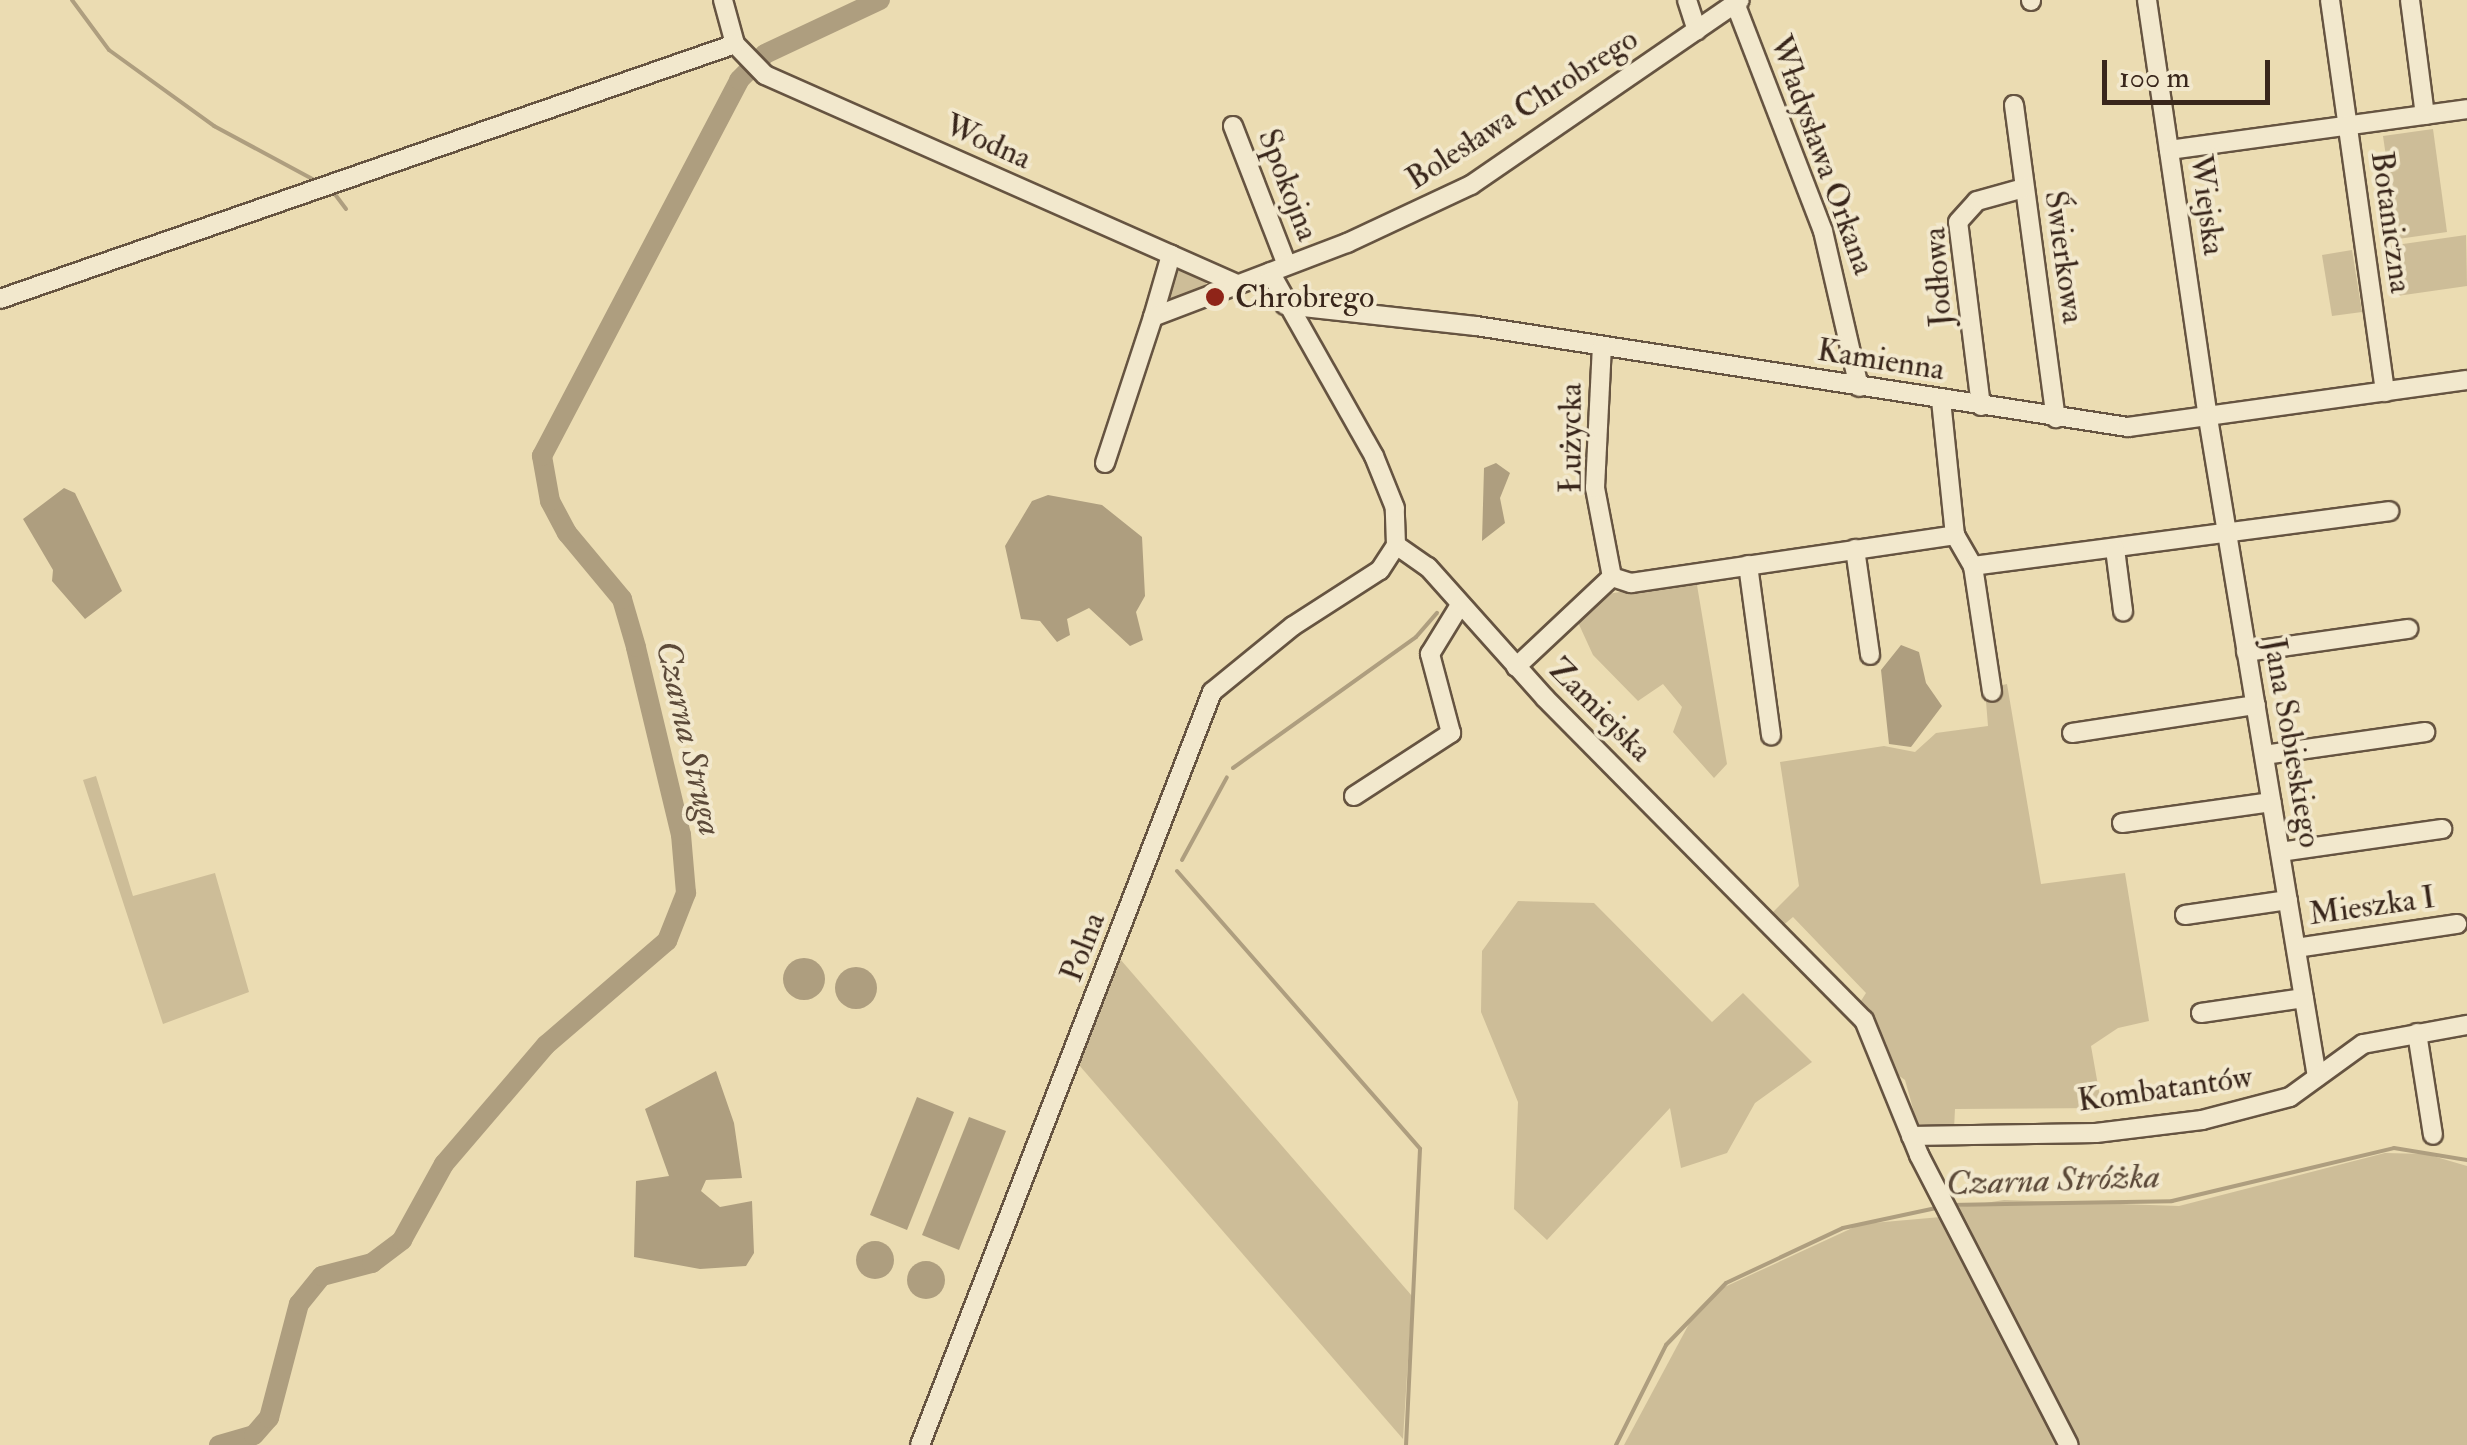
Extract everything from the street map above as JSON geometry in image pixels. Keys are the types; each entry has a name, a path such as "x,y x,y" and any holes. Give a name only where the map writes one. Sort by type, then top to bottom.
{"street":[{"path":"0,299 740,51 723,0"},
{"path":"1687,0 1697,30"},
{"name":"Wiejska","path":"2147,0 2208,418"},
{"name":"Botaniczna","path":"2330,0 2385,392"},
{"path":"2410,0 2426,115"},
{"name":"Bolesława Chrobrego","path":"1278,268 1470,184 1737,2"},
{"name":"Władysława Orkana","path":"1737,2 1823,231 1859,387"},
{"name":"Wodna","path":"740,51 765,75 1237,284"},
{"name":"Świerkowa","path":"2014,105 2056,418"},
{"path":"2169,150 2467,110"},
{"name":"Spokojna","path":"1233,126 1278,268 1285,305"},
{"name":"Jodłowa","path":"1981,406 1958,222 1978,200 2024,188"},
{"path":"1104,463 1171,255"},
{"path":"1152,317 1278,268"},
{"path":"1285,305 1374,456 1395,508 1396,545"},
{"name":"Kamienna","path":"1285,305 1602,346 2128,427 2467,380"},
{"name":"Łużycka","path":"1602,346 1595,488 1612,577"},
{"path":"1941,400 1955,535 1973,566 1992,692"},
{"name":"Jana Sobieskiego","path":"2208,418 2317,1077"},
{"path":"1973,566 2389,511"},
{"path":"1516,667 1612,577 1631,583 1955,535"},
{"name":"Zamiejska","path":"1396,545 1411,552 1516,667 1854,1006 1872,1034 1911,1136 1944,1206 2069,1445"},
{"name":"Polna","path":"920,1445 1212,692 1293,626 1380,570 1396,545"},
{"path":"2115,548 2124,612"},
{"path":"1855,549 1870,655"},
{"path":"1748,565 1771,735"},
{"path":"1354,796 1450,733 1430,654 1460,605"},
{"path":"2246,652 2408,629"},
{"path":"2072,733 2256,705"},
{"path":"2264,755 2425,732"},
{"path":"2122,823 2272,802"},
{"path":"2280,852 2442,829"},
{"path":"2185,916 2288,900"},
{"name":"Mieszka I","path":"2296,948 2457,924"},
{"path":"2200,1013 2304,998"},
{"name":"Kombatantów","path":"1911,1136 2159,1128 2274,1104 2363,1044 2467,1025"},
{"path":"2417,1032 2433,1135"}],"shaded area":[{"path":"2433,129 2447,232 2398,239 2383,136"},
{"path":"2466,235 2467,286 2390,297 2382,247"},
{"path":"2352,250 2362,312 2332,316 2322,255"},
{"path":"1186,268 1207,277 1205,288 1168,299 1171,274"},
{"path":"1496,463 1510,473 1500,498 1505,523 1482,541 1484,468"},
{"path":"64,488 75,493 122,591 85,619 52,581 53,570 23,519"},
{"path":"1048,495 1102,505 1142,537 1145,596 1136,612 1143,640 1130,646 1089,608 1067,619 1070,635 1057,642 1040,621 1021,619 1005,546 1032,501"},
{"path":"1696,579 1727,764 1714,778 1673,732 1682,707 1663,684 1638,701 1593,655 1576,618 1608,594"},
{"path":"1901,645 1919,652 1926,683 1942,706 1911,747 1889,744 1881,670"},
{"path":"2007,684 2041,884 2125,873 2149,1021 2118,1028 2091,1046 2102,1108 1955,1109 1954,1129 1919,1130 1905,1080 1892,1071 1859,1004 1866,993 1793,917 1781,927 1770,915 1799,886 1780,762 1884,746 1915,752 1936,733 1988,726 1985,689"},
{"path":"96,776 133,896 215,873 249,992 163,1024 83,780"},
{"path":"1518,901 1594,903 1712,1022 1743,993 1812,1062 1755,1103 1727,1153 1681,1168 1670,1108 1547,1240 1514,1209 1518,1102 1481,1012 1482,951"},
{"path":"804,958 819,964 825,979 819,994 804,1000 789,994 783,979 789,964"},
{"path":"1120,959 1412,1296 1403,1439 1079,1065"},
{"path":"856,967 871,973 877,988 871,1003 856,1009 841,1003 835,988 841,973"},
{"path":"716,1071 734,1123 742,1178 706,1180 701,1191 720,1207 752,1201 754,1253 746,1266 700,1269 634,1257 636,1181 669,1176 645,1109"},
{"path":"917,1097 954,1112 907,1230 870,1215"},
{"path":"969,1117 1006,1131 959,1250 922,1235"},
{"path":"2385,1153 2426,1154 2467,1166 2467,1445 2078,1445 1954,1208 2004,1200 2179,1206"},
{"path":"1941,1217 2057,1445 1624,1445 1690,1322 1718,1290 1861,1224"},
{"path":"875,1241 888,1247 894,1260 888,1273 875,1279 862,1273 856,1260 862,1247"},
{"path":"926,1261 939,1267 945,1280 939,1293 926,1299 913,1293 907,1280 913,1267"}],"waterway":[{"path":"72,0 109,50 214,126 316,181"},
{"name":"Czarna Struga","path":"219,1445 254,1435 269,1418 299,1304 322,1276 372,1263 402,1240 444,1164 546,1045 667,941 686,893 681,835 636,647 622,599 567,533 550,501 542,456 739,80 765,54 880,0"},
{"path":"334,193 346,209"},
{"path":"1233,768 1416,637 1437,613"},
{"path":"1182,860 1227,777"},
{"path":"1177,871 1420,1149 1406,1445"},
{"name":"Czarna Stróżka","path":"1950,1205 2172,1201 2394,1148 2467,1160"},
{"name":"Czarna Stróżka","path":"1616,1445 1666,1345 1726,1283 1843,1228 1941,1207"}],"place":[{"name":"Chrobrego","path":"1215,297"}]}
